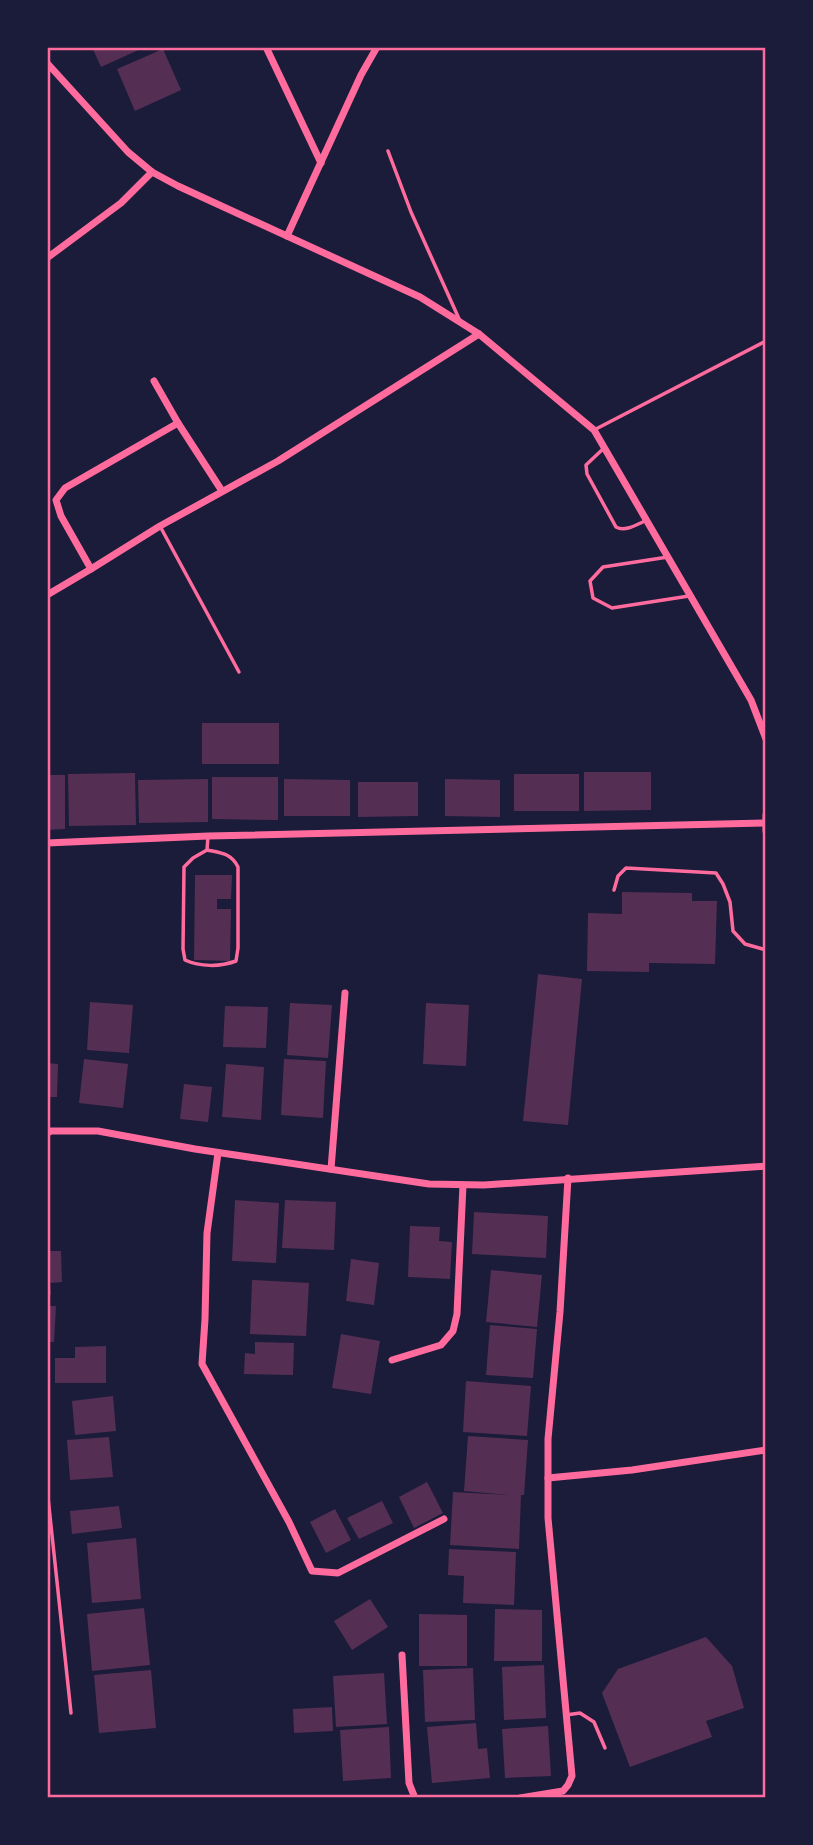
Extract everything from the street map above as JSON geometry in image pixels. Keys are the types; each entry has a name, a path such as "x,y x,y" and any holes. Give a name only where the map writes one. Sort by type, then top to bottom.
{"street":[{"path":"266,47 321,163"},
{"path":"287,236 361,75 377,47"},
{"path":"47,63 128,152 152,172 420,297 479,334 594,430 751,700 766,739"},
{"path":"47,258 121,203 152,172"},
{"path":"47,595 160,526 278,461 479,334"},
{"path":"154,381 222,491"},
{"path":"92,569 61,516 56,500 65,488 178,423"},
{"path":"766,815 766,831"},
{"path":"47,843 208,836 765,823"},
{"path":"331,1169 345,993"},
{"path":"49,1132 98,1131 218,1153 429,1184 484,1185 766,1166"},
{"path":"218,1153 207,1233 202,1364 289,1522 312,1571 338,1573 444,1519"},
{"path":"520,1798 563,1791 572,1776 548,1518 548,1439 560,1312 568,1178"},
{"path":"392,1360 441,1345 453,1331 457,1314 463,1185"},
{"path":"548,1478 632,1470 766,1450"},
{"path":"402,1655 410,1783 415,1798"}],"lane":[{"path":"388,151 411,212 461,323"},
{"path":"594,430 766,341"},
{"path":"605,447 586,465 587,474 616,527 626,529 647,520"},
{"path":"160,526 239,672"},
{"path":"669,557 603,566 590,581 593,598 611,608 691,596"},
{"path":"207,850 208,836"},
{"path":"207,850 234,859 238,867 238,948 236,961 227,965 196,965 185,960 183,949 184,867 207,850"},
{"path":"614,890 618,876 626,868 716,873 730,902 733,931 745,944 766,950"},
{"path":"47,1488 71,1713"},
{"path":"566,1715 580,1713 594,1722 605,1748"}],"building":[{"path":"92,47 145,47 101,67"},
{"path":"163,49 181,90 135,111 117,69"},
{"path":"202,723 279,723 279,764 202,764"},
{"path":"584,772 651,772 651,810 584,811"},
{"path":"135,773 136,825 69,826 68,774"},
{"path":"514,774 579,774 579,811 514,811"},
{"path":"47,775 65,775 65,829 47,830"},
{"path":"212,777 278,777 278,820 212,819"},
{"path":"208,779 208,822 139,823 138,780"},
{"path":"284,779 350,780 350,816 284,816"},
{"path":"445,779 500,780 500,817 445,816"},
{"path":"358,782 418,782 418,816 358,817"},
{"path":"195,875 232,875 231,899 217,899 217,909 231,909 230,961 194,960"},
{"path":"622,892 692,893 692,901 717,901 715,964 649,963 649,972 587,971 588,913 622,914"},
{"path":"538,974 582,979 568,1125 523,1121"},
{"path":"90,1002 133,1005 129,1053 87,1050"},
{"path":"290,1003 332,1005 328,1058 287,1055"},
{"path":"426,1003 469,1005 466,1066 423,1064"},
{"path":"225,1006 268,1007 266,1048 223,1047"},
{"path":"84,1059 128,1064 123,1108 79,1103"},
{"path":"284,1059 326,1061 323,1118 281,1115"},
{"path":"47,1063 58,1064 57,1097 47,1097"},
{"path":"226,1064 264,1067 261,1120 222,1117"},
{"path":"184,1084 212,1087 208,1122 180,1119"},
{"path":"235,1200 279,1203 276,1263 232,1261"},
{"path":"285,1200 336,1202 334,1250 282,1248"},
{"path":"474,1212 548,1216 546,1258 472,1254"},
{"path":"410,1226 440,1227 439,1241 452,1242 450,1279 408,1277"},
{"path":"47,1251 61,1251 62,1282 50,1283 51,1295 47,1295"},
{"path":"351,1259 379,1263 374,1305 346,1301"},
{"path":"491,1270 542,1275 537,1327 486,1322"},
{"path":"252,1280 309,1283 306,1336 250,1334"},
{"path":"47,1306 56,1306 54,1342 47,1342"},
{"path":"490,1325 537,1329 533,1378 486,1375"},
{"path":"341,1334 380,1341 371,1394 332,1388"},
{"path":"255,1342 294,1343 293,1375 244,1374 245,1353 255,1354"},
{"path":"106,1346 106,1383 55,1383 55,1358 75,1358 75,1347"},
{"path":"466,1381 531,1386 527,1436 463,1432"},
{"path":"113,1396 116,1431 75,1435 72,1401"},
{"path":"468,1436 528,1440 524,1495 521,1495 519,1549 450,1545 453,1492 508,1495 464,1491"},
{"path":"109,1437 113,1477 70,1480 67,1440"},
{"path":"427,1482 443,1513 414,1528 399,1497"},
{"path":"382,1501 393,1523 359,1539 347,1518"},
{"path":"119,1506 122,1528 72,1534 70,1511"},
{"path":"335,1509 351,1540 326,1553 310,1522"},
{"path":"136,1538 141,1599 92,1603 87,1543"},
{"path":"449,1549 516,1552 514,1605 463,1603 464,1576 448,1575"},
{"path":"370,1599 388,1627 352,1650 334,1621"},
{"path":"144,1608 150,1665 92,1671 87,1614"},
{"path":"495,1609 542,1610 542,1661 494,1661"},
{"path":"419,1614 467,1615 467,1666 419,1666"},
{"path":"706,1637 732,1666 744,1708 706,1721 712,1737 630,1767 602,1693 618,1669"},
{"path":"544,1665 546,1718 504,1720 502,1667"},
{"path":"473,1668 475,1720 425,1722 423,1670"},
{"path":"151,1670 156,1728 99,1733 94,1675"},
{"path":"384,1673 387,1724 336,1727 333,1676"},
{"path":"332,1707 333,1731 294,1733 293,1709"},
{"path":"476,1723 478,1749 487,1748 490,1778 432,1783 427,1727"},
{"path":"548,1726 551,1776 505,1778 502,1729"},
{"path":"389,1727 391,1778 343,1781 340,1730"}]}
